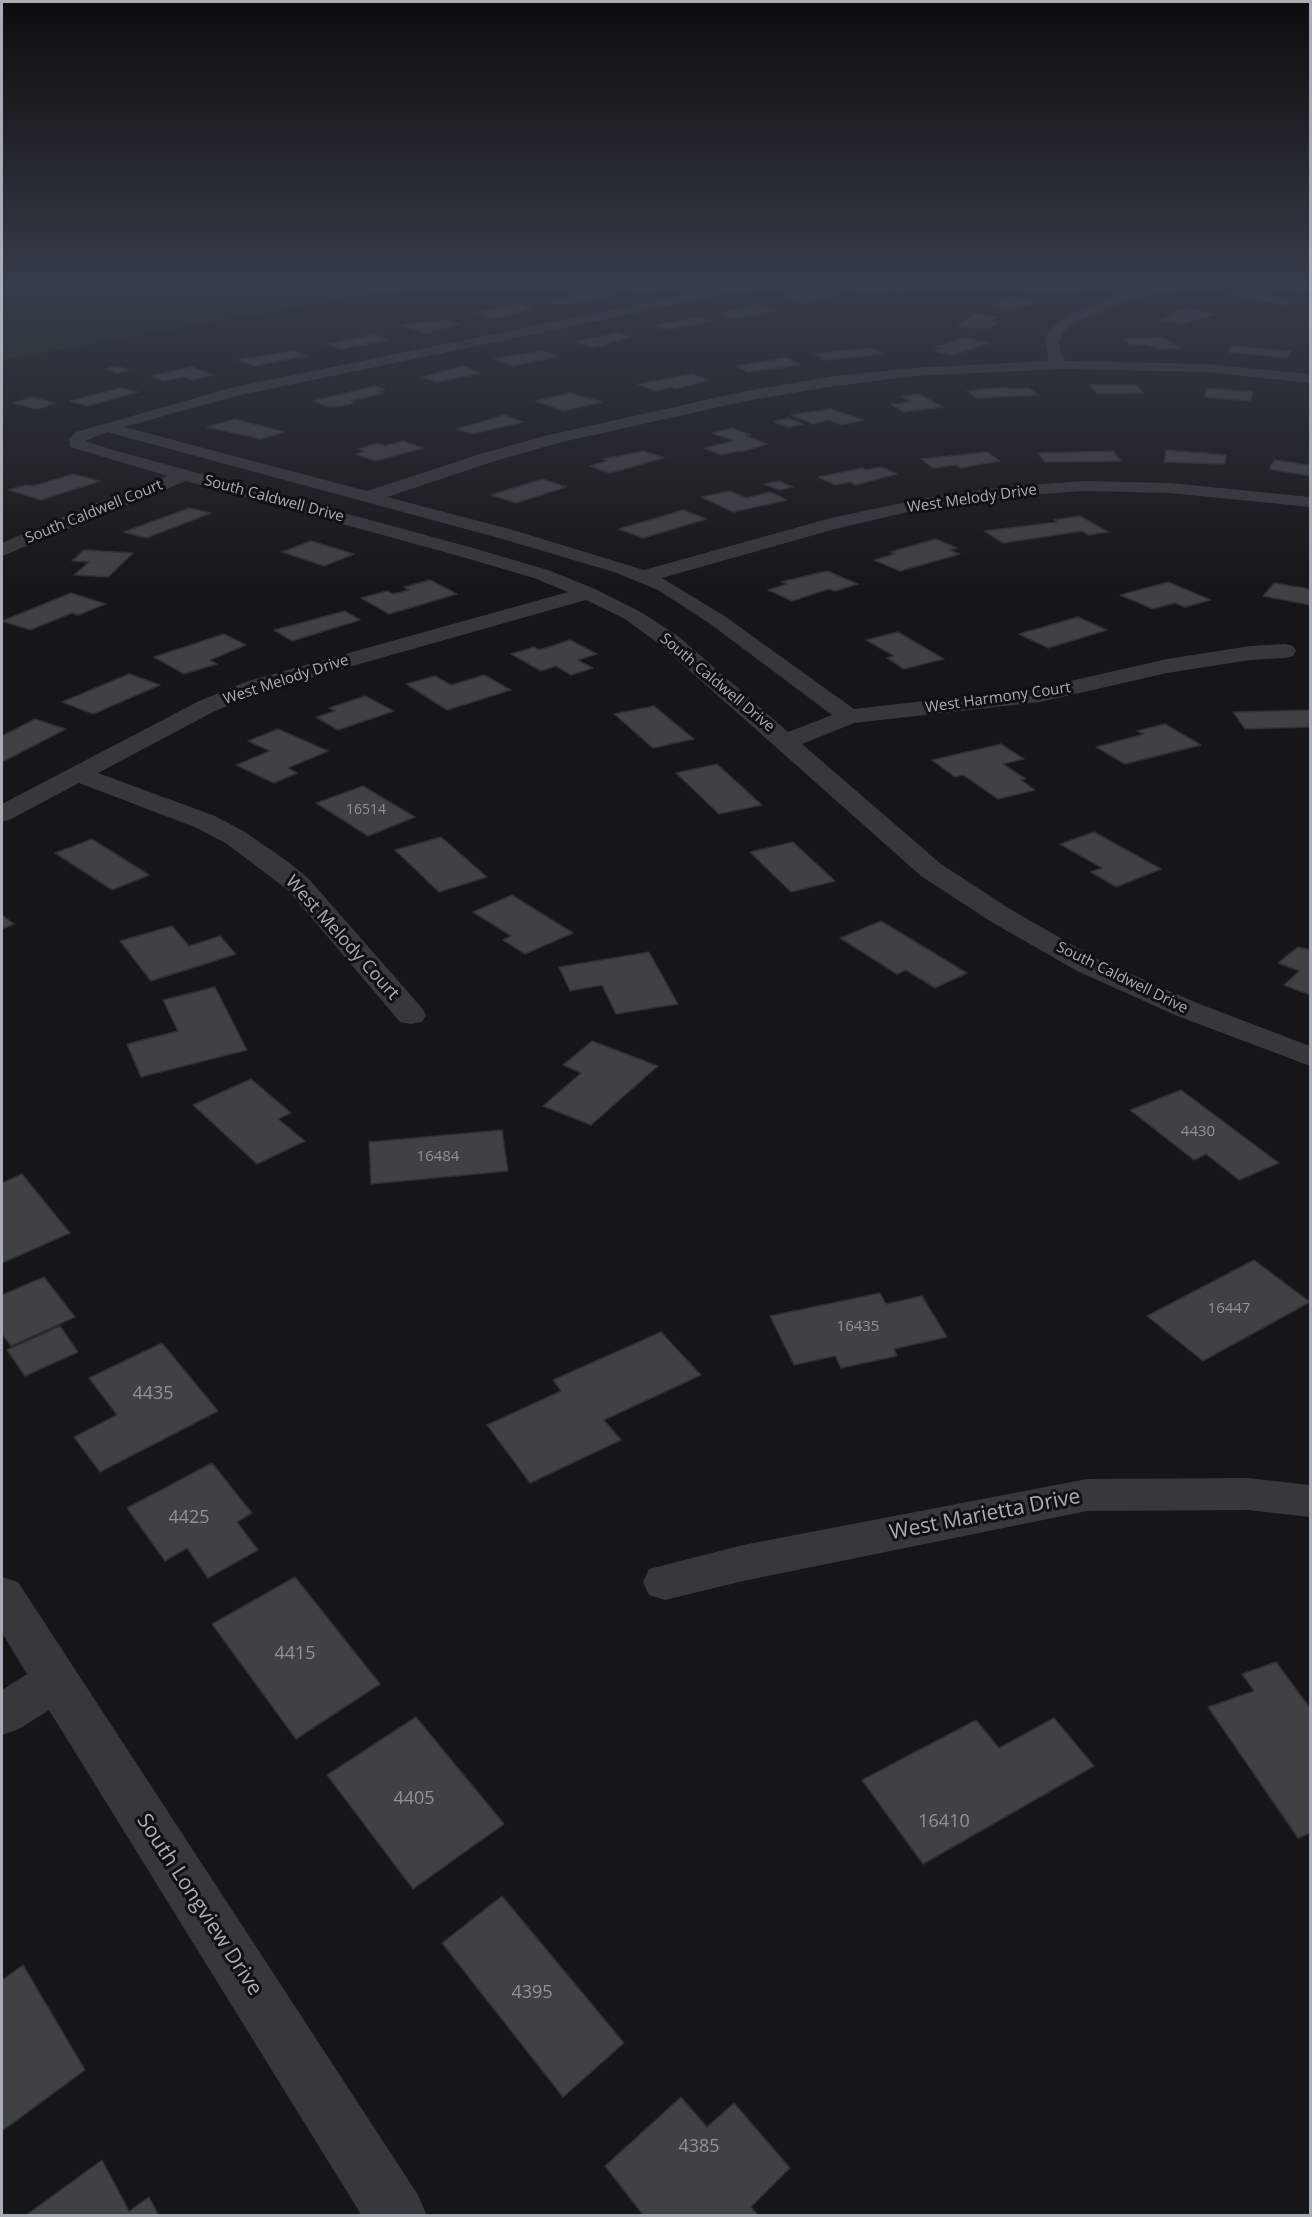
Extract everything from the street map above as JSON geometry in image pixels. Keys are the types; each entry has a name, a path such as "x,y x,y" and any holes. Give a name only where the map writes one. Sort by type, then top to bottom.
{"street":[{"path":"97,430 266,385"},
{"path":"368,496 489,457 555,439 746,396 808,385"},
{"name":"South Caldwell Drive","path":"850,716 716,619 665,586 642,577 577,554 368,496 97,430 76,439 76,442 186,475 541,574 632,615 670,641 931,870 1000,915 1087,964 1186,1009 1311,1057"},
{"name":"South Caldwell Court","path":"2,550 97,509 186,475"},
{"name":"West Melody Drive","path":"642,577 831,524 925,503 1013,491 1086,486 1170,488 1311,502"},
{"name":"West Melody Drive","path":"2,814 207,706 256,686 588,594"},
{"name":"West Harmony Court","path":"785,742 850,716 1040,695 1167,666 1250,653 1285,651"},
{"name":"West Melody Court","path":"77,774 112,785 206,822 236,838 277,867 298,884 411,1015"},
{"name":"West Marietta Drive","path":"665,1582 743,1563 1087,1495 1248,1494 1311,1502"},
{"name":"South Longview Drive","path":"2,1595 397,2216"},
{"path":"2,1714 57,1682"}],"building":[{"path":"642,385 688,385 675,389 671,387 656,391"},
{"path":"1090,385 1136,385 1143,393 1097,394"},
{"path":"375,386 385,390 378,391 384,393 350,401 355,403 328,407 313,401"},
{"path":"1007,387 1009,389 1029,388 1038,395 976,398 967,391"},
{"path":"121,388 138,392 87,406 70,401"},
{"path":"1207,388 1253,392 1250,401 1204,397"},
{"path":"570,393 602,402 563,411 536,401"},
{"path":"919,394 943,407 904,412 891,404 912,402 901,396"},
{"path":"32,397 56,403 37,409 13,403"},
{"path":"831,409 863,420 842,425 829,420 813,424 791,415"},
{"path":"504,415 523,422 472,434 457,429"},
{"path":"788,418 803,424 789,427 774,422"},
{"path":"235,419 284,432 261,439 207,427"},
{"path":"732,428 767,444 721,455 704,448 734,441 712,433"},
{"path":"403,441 424,448 375,461 356,454 366,451 358,449 377,443 385,446"},
{"path":"1166,450 1226,455 1225,464 1164,462"},
{"path":"644,451 664,458 610,473 590,466 608,461 603,459"},
{"path":"1113,451 1121,461 1045,462 1038,453"},
{"path":"987,452 1000,461 960,468 956,465 933,468 921,459"},
{"path":"1275,460 1310,465 1310,476 1269,469"},
{"path":"881,467 897,474 855,485 850,482 835,485 818,477 862,468 866,470"},
{"path":"73,474 100,481 41,500 9,490 26,485 33,486"},
{"path":"542,479 566,487 516,503 491,495"},
{"path":"779,481 793,487 779,490 764,484"},
{"path":"730,491 746,498 770,492 787,500 733,512 701,497"},
{"path":"189,508 211,513 146,538 124,532"},
{"path":"683,510 707,519 643,538 619,529"},
{"path":"1080,516 1108,532 1088,535 1082,531 1003,543 984,531 1058,522 1054,520"},
{"path":"936,539 957,548 949,550 960,554 900,571 874,560 895,554 890,552"},
{"path":"311,541 354,554 324,566 282,552"},
{"path":"84,550 133,553 108,577 74,575 89,562 72,561"},
{"path":"827,571 858,584 835,591 829,589 792,601 768,590 787,584 781,582"},
{"path":"430,580 457,594 389,614 361,598 387,591 393,594 409,590 404,587"},
{"path":"1168,582 1211,600 1185,607 1175,603 1153,609 1120,595"},
{"path":"1274,583 1310,589 1310,605 1263,596"},
{"path":"71,593 106,604 78,615 72,613 30,630 2,621"},
{"path":"345,611 360,620 292,641 274,630"},
{"path":"1078,617 1107,630 1048,648 1019,634"},
{"path":"898,632 944,659 904,669 887,658 894,656 866,640"},
{"path":"224,634 246,645 210,660 217,664 184,674 154,657"},
{"path":"570,640 597,654 578,660 593,668 571,675 556,666 541,671 511,654 534,647 539,650"},
{"path":"129,674 160,685 93,714 62,702"},
{"path":"484,675 511,690 447,710 406,684 435,676 451,685"},
{"path":"365,696 394,711 338,730 316,717 335,711 329,708"},
{"path":"654,706 694,739 653,748 614,714"},
{"path":"1310,710 1310,727 1245,729 1233,712"},
{"path":"35,719 66,729 2,762 2,736"},
{"path":"1165,724 1201,745 1125,764 1096,747 1144,734 1137,731"},
{"path":"278,729 328,751 288,768 297,773 274,783 236,765 270,751 248,741"},
{"path":"1001,744 1024,759 1003,764 1026,779 1021,780 1035,790 998,799 963,775 955,777 932,760"},
{"path":"717,764 762,805 719,814 676,773"},
{"path":"363,786 415,817 368,836 316,803"},
{"path":"1094,832 1161,869 1116,887 1091,872 1102,868 1060,844"},
{"path":"441,837 487,877 439,892 395,850"},
{"path":"92,839 149,875 112,890 55,853"},
{"path":"793,842 835,881 791,892 750,852"},
{"path":"512,895 573,933 525,954 503,940 511,936 473,912"},
{"path":"2,915 14,924 2,929"},
{"path":"881,921 967,973 935,988 906,970 897,974 840,938"},
{"path":"172,926 189,946 220,936 236,954 151,981 120,941"},
{"path":"1298,947 1310,950 1310,995 1284,985 1299,971 1278,963"},
{"path":"649,952 678,1004 616,1014 602,985 570,991 559,967"},
{"path":"215,987 247,1050 141,1077 127,1044 178,1031 163,1000"},
{"path":"592,1041 658,1066 591,1125 543,1106 581,1073 563,1065"},
{"path":"251,1079 291,1113 278,1119 305,1141 257,1164 193,1105"},
{"path":"1181,1090 1279,1163 1239,1180 1206,1154 1194,1160 1130,1110"},
{"path":"502,1130 508,1171 371,1184 369,1142"},
{"path":"22,1174 70,1233 2,1263 2,1183"},
{"path":"1254,1260 1310,1302 1203,1361 1147,1316"},
{"path":"44,1277 75,1317 11,1346 2,1334 2,1295"},
{"path":"880,1293 886,1304 922,1296 947,1337 894,1349 897,1356 841,1368 835,1356 794,1365 770,1316"},
{"path":"60,1326 78,1352 25,1376 7,1350"},
{"path":"661,1332 701,1375 604,1420 621,1440 530,1483 487,1425 561,1391 553,1380"},
{"path":"162,1343 218,1411 100,1472 74,1437 117,1415 89,1378"},
{"path":"212,1463 252,1513 237,1522 258,1550 208,1578 187,1548 165,1561 127,1508"},
{"path":"295,1577 380,1684 296,1739 212,1624"},
{"path":"1276,1662 1310,1708 1310,1833 1298,1838 1208,1707 1254,1691 1242,1674"},
{"path":"416,1717 504,1824 413,1889 327,1775"},
{"path":"1054,1718 1094,1766 923,1864 862,1780 976,1720 999,1748"},
{"path":"502,1896 624,2043 563,2097 442,1943"},
{"path":"23,1965 85,2070 2,2131 2,1980"},
{"path":"681,2097 707,2127 734,2103 790,2168 751,2207 759,2216 644,2216 605,2166"},
{"path":"102,2160 129,2211 149,2197 159,2216 25,2216"}]}
